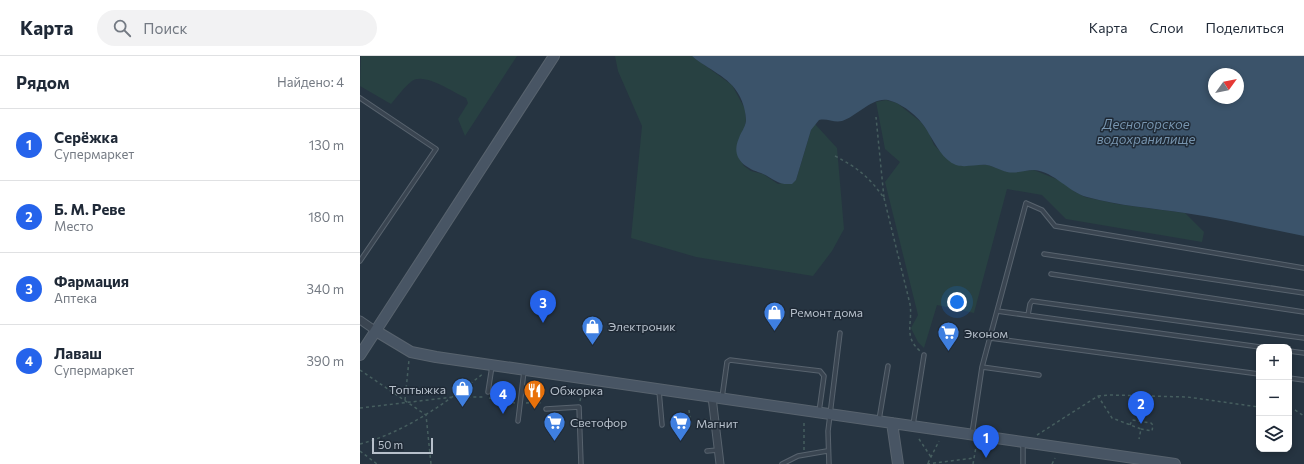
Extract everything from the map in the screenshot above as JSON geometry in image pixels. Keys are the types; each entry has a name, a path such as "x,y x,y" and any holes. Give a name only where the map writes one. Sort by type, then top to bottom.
{"street":[{"path":"360,355 554,56"},
{"path":"360,320 411,352 488,368 524,371 819,412 1148,462 1175,464"},
{"path":"717,398 718,450 720,464"},
{"path":"892,423 898,464"}],"lane":[{"path":"360,98 436,149 360,261"},
{"path":"972,435 982,367 1026,203 1042,210 1055,226 1304,268"},
{"path":"1044,254 1304,293"},
{"path":"1051,274 1304,312"},
{"path":"1028,315 1032,301 1304,338"},
{"path":"997,311 1256,346"},
{"path":"829,464 827,451 830,414 840,333"},
{"path":"990,338 1256,374"},
{"path":"1292,351 1304,353"},
{"path":"913,426 924,355"},
{"path":"717,398 727,362 730,360 820,371 824,376 819,412"},
{"path":"879,421 888,366"},
{"path":"982,367 1039,375"},
{"path":"488,368 488,392"},
{"path":"518,421 524,371"},
{"path":"1292,378 1304,380"},
{"path":"659,390 662,425"},
{"path":"546,409 579,407 581,464"},
{"path":"1023,442 1023,464"},
{"path":"707,451 718,450"},
{"path":"782,464 804,455 827,451"}],"path":[{"path":"876,117 884,198 912,314 908,326 910,337 915,346 924,355"},
{"path":"835,156 856,167 872,180 884,198"},
{"path":"405,401 408,360"},
{"path":"360,444 380,439 426,415 453,397 488,368"},
{"path":"360,370 426,415"},
{"path":"592,393 593,387"},
{"path":"579,407 582,391"},
{"path":"360,408 409,404 453,397 483,396 520,404 539,402 546,409"},
{"path":"1098,396 1112,418 1120,420 1130,426 1140,429 1152,431 1153,425 1151,423 1135,419 1132,420 1130,426"},
{"path":"1036,439 1036,435 1098,396 1187,397 1256,407"},
{"path":"689,410 690,426"},
{"path":"1292,410 1304,416"},
{"path":"703,427 708,414"},
{"path":"426,415 431,464"},
{"path":"804,416 804,455"},
{"path":"1139,439 1140,429"},
{"path":"919,439 931,456"},
{"path":"927,464 939,442"},
{"path":"973,464 976,447"},
{"path":"360,451 377,464"},
{"path":"927,464 974,458"},
{"path":"1052,464 1055,458"}],"green space":[{"path":"361,56 517,56 465,136 458,119 468,103 466,98 439,84 424,79 417,79 406,86 391,104 360,86"},
{"path":"615,56 692,56 732,85 745,109 746,121 744,130 739,138 739,158 744,166 751,171 763,174 778,184 796,180 811,130 815,124 837,148 844,229 832,251 813,276 696,257 631,238 642,126 618,71"},
{"path":"886,100 897,103 921,122 929,133 934,145 947,158 968,165 988,165 1008,172 1034,170 1061,181 1075,192 1085,197 1117,204 1185,213 1204,232 1202,242 1066,219 1042,195 1007,189 974,313 937,305 924,348 918,342 911,328 918,315 885,182 900,162 885,149 876,102"}],"water":[{"name":"Десногорское водохранилище","path":"692,56 1304,56 1304,236 1200,215 1124,205 1099,200 1080,194 1048,174 1034,170 1010,172 987,165 956,165 947,160 937,147 926,128 912,113 900,105 888,100 876,101 848,119 842,121 819,120 811,130 796,180 792,184 782,183 750,168 738,157 736,151 740,136 745,126 745,111 742,101 735,89 718,74"}],"place":[{"name":"Фармация","path":"543,323"},
{"name":"Ремонт дома","path":"775,332"},
{"name":"Электроник","path":"592,346"},
{"name":"Эконом","path":"948,352"},
{"name":"Топтыжка","path":"462,408"},
{"name":"Обжорка","path":"535,410"},
{"name":"Лаваш","path":"503,414"},
{"name":"Б. М. Реве","path":"1141,424"},
{"name":"Светофор","path":"554,442"},
{"name":"Магнит","path":"681,442"},
{"name":"Серёжка","path":"986,458"}]}
